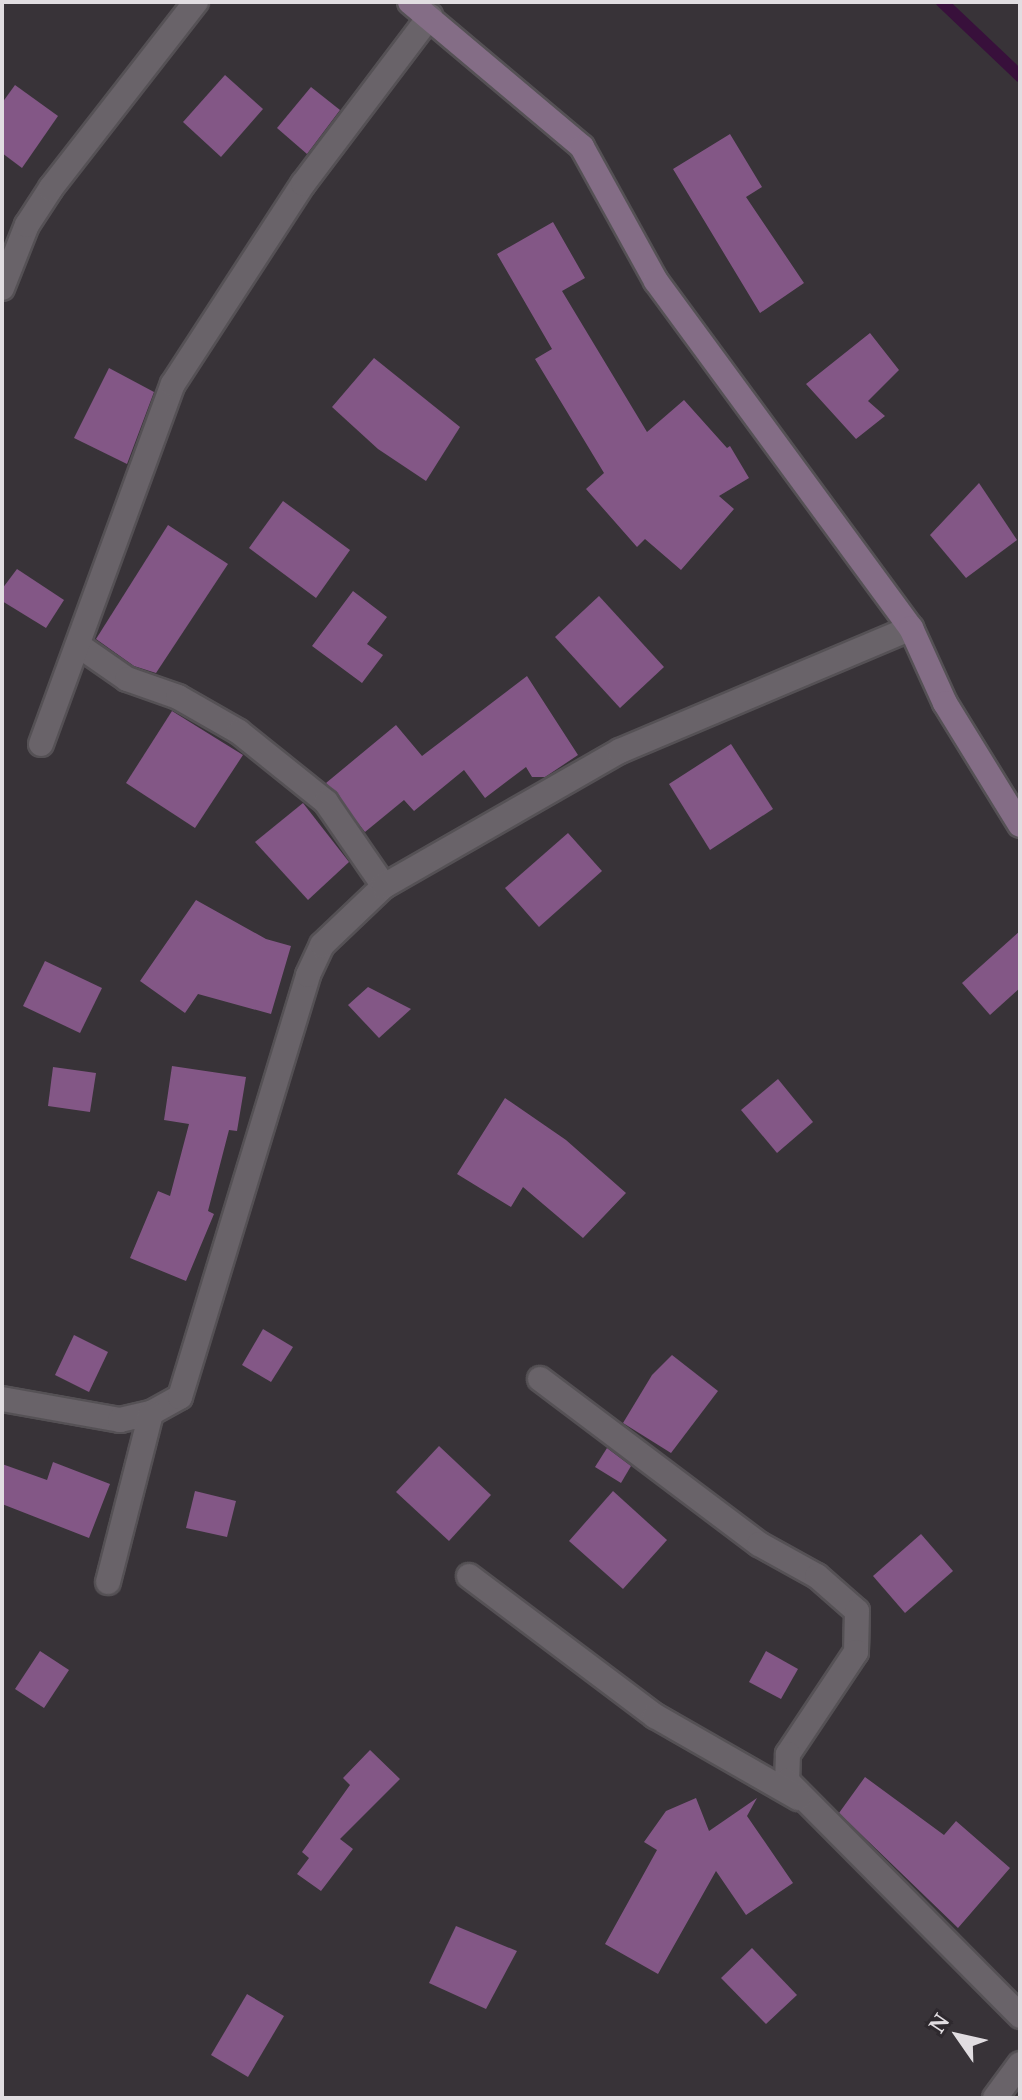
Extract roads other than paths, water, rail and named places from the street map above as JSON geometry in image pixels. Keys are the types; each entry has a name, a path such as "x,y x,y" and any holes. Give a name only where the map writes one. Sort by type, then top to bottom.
{"main road":[{"path":"420,9 582,147 656,281 911,628 945,703 1020,825"}],"street":[{"path":"2,288 27,225 51,188 196,2"},
{"path":"41,744 173,384 420,9"},
{"path":"2,1399 120,1420 151,1413 180,1397 194,1360 308,975 322,945 384,886 620,751 911,628"},
{"path":"78,645 127,679 178,697 239,732 326,802 384,886"},
{"path":"540,1379 759,1544 817,1576 857,1611 852,1660 788,1754 787,1781 799,1798 990,1981 1020,2016"},
{"path":"108,1582 151,1413"},
{"path":"469,1576 655,1716 799,1798"},
{"path":"995,2098 1020,2064"}],"waterway":[{"path":"942,2 1020,76"}]}
